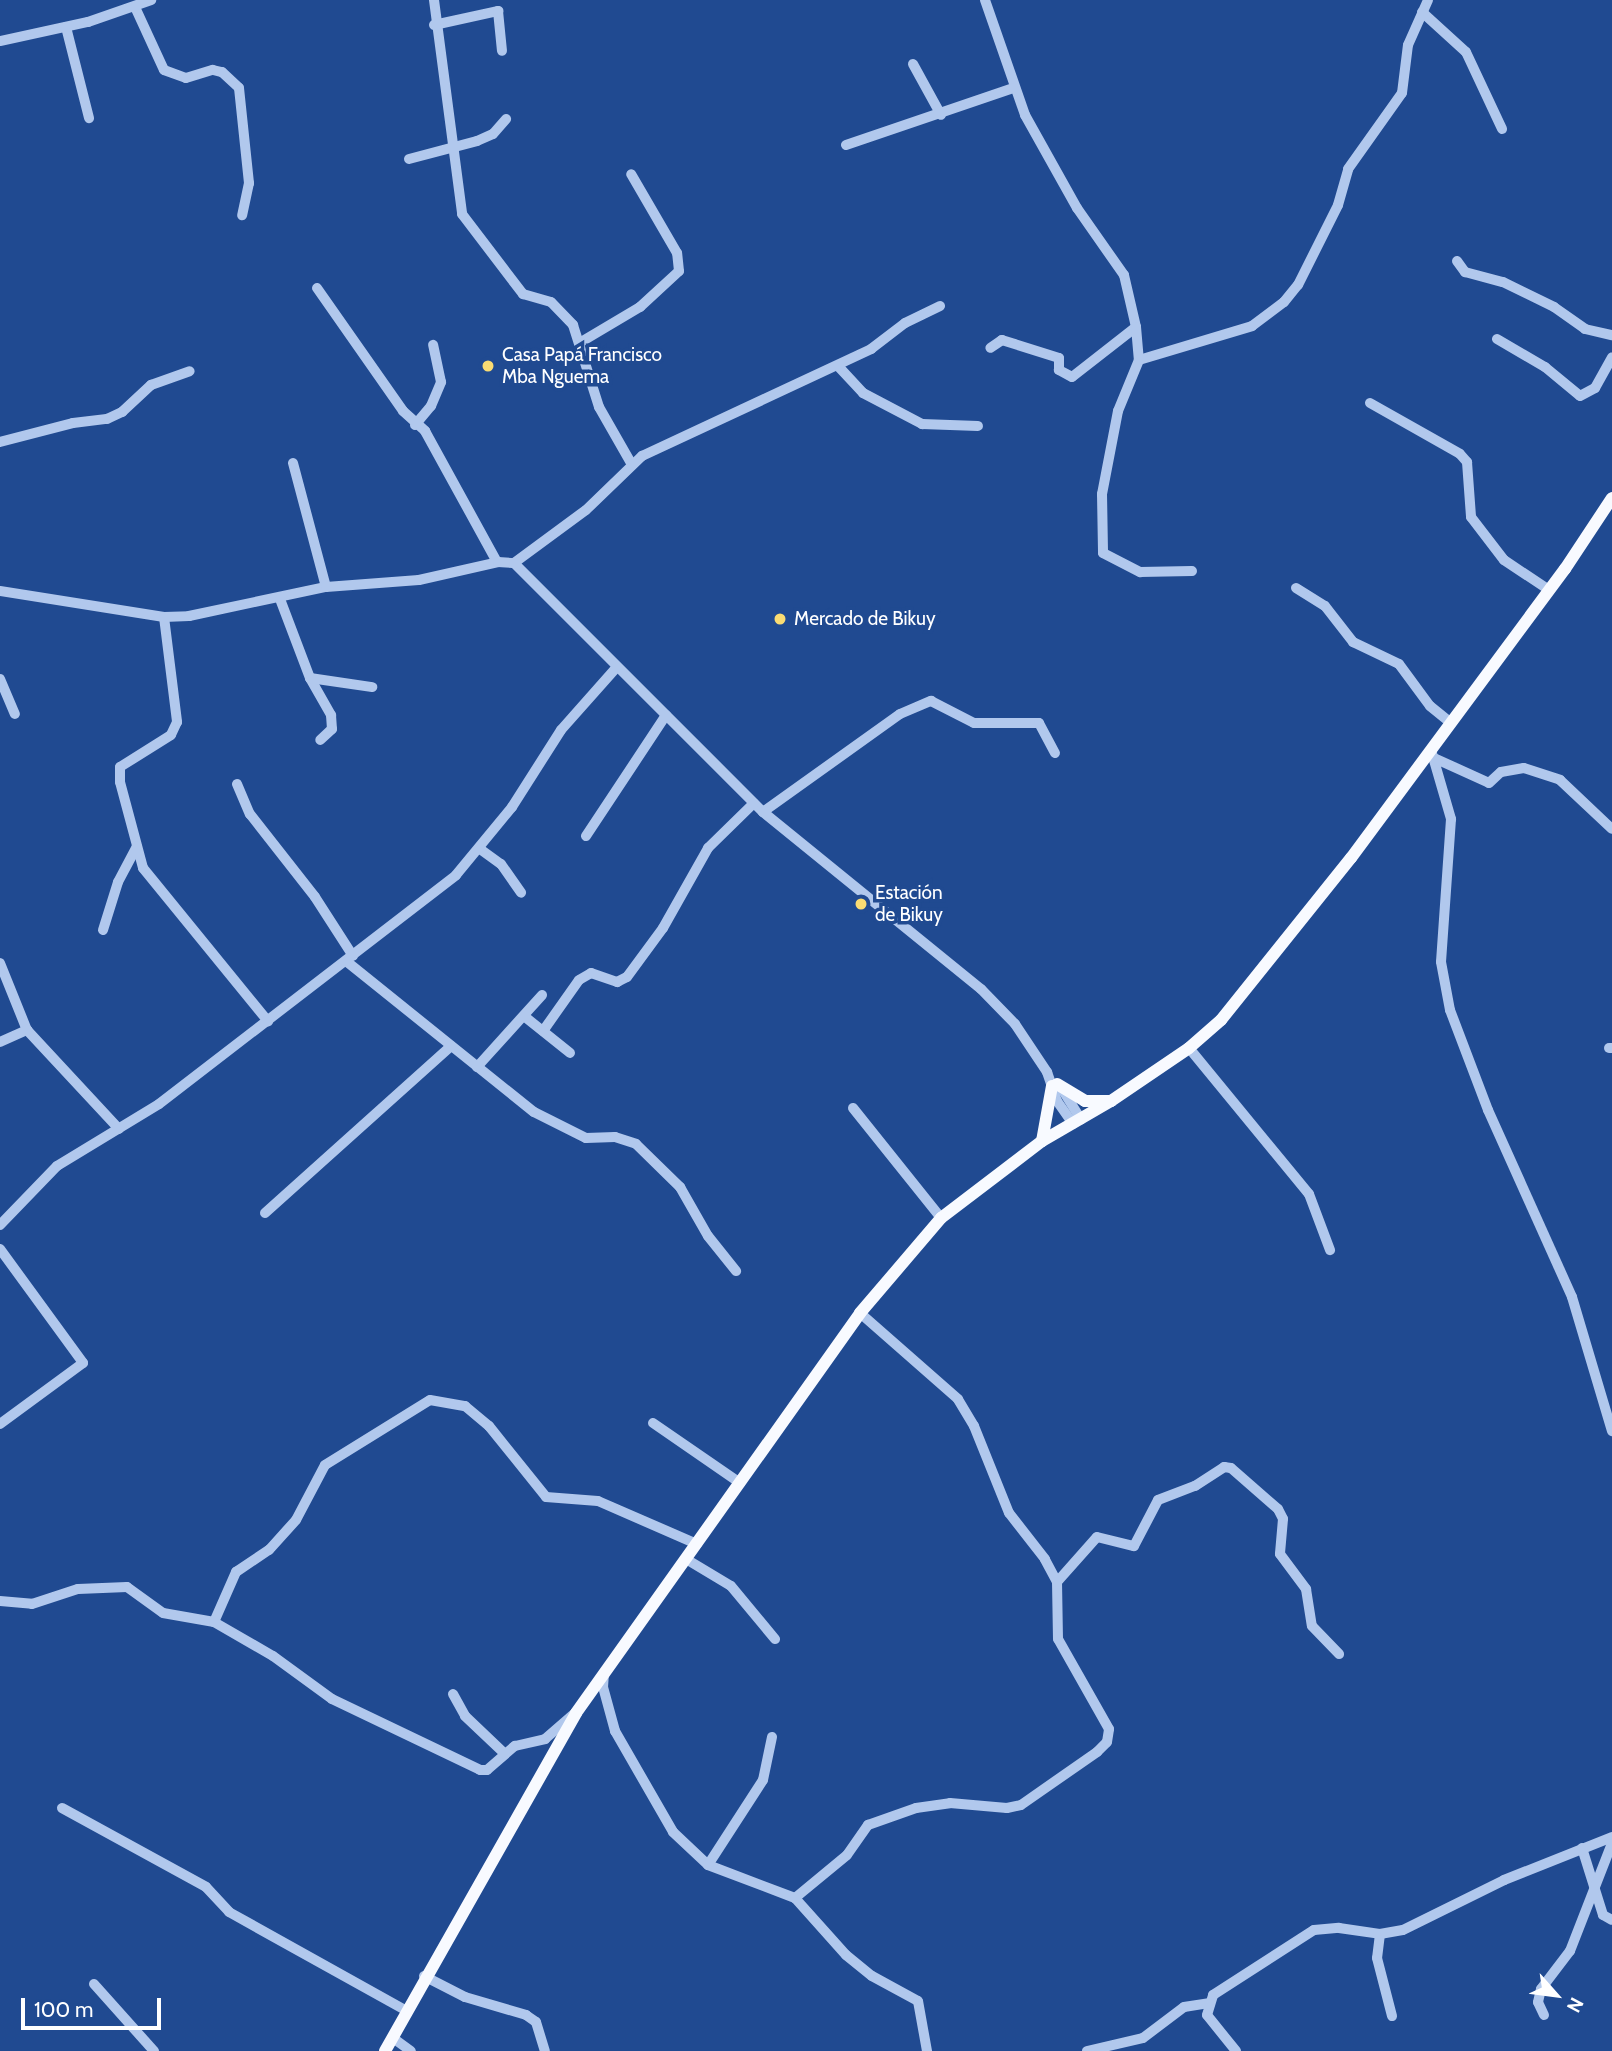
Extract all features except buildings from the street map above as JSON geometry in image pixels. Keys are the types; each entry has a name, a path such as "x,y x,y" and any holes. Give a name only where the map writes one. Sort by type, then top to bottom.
{"main road":[{"path":"384,2051 424,1976 576,1713 860,1313 941,1219 1041,1142 1111,1101 1189,1048 1221,1020 1432,754 1451,723 1549,590 1612,498"},
{"path":"1041,1142 1054,1084 1085,1101 1111,1101"}],"street":[{"path":"0,41 66,27 151,0"},
{"path":"433,0 434,25 462,214 523,294 551,302 581,342 598,407 631,463"},
{"path":"985,0 1013,88 1077,208 1124,275 1136,327 1139,360 1118,411 1105,481 1103,553 1139,572 1192,571"},
{"path":"1139,360 1252,326 1284,302 1298,285 1338,205 1348,169 1402,93 1408,45 1428,0"},
{"path":"135,7 164,70 186,78 212,70 222,72 239,88 249,183 242,215"},
{"path":"434,25 501,12 502,51"},
{"path":"1422,12 1466,52 1502,129"},
{"path":"66,27 89,118"},
{"path":"913,64 941,115"},
{"path":"846,145 941,115 1013,88"},
{"path":"409,159 493,134 506,119"},
{"path":"581,342 640,307 670,284 679,271 677,253 631,174"},
{"path":"1457,261 1474,276 1503,282 1554,307 1585,329 1612,335"},
{"path":"317,288 415,425 425,431 497,562"},
{"path":"0,591 164,617 280,599 326,587 419,580 497,562 514,563 586,510 631,463 838,366 940,306"},
{"path":"990,348 1002,341 1059,358 1059,370 1072,377 1136,327"},
{"path":"1497,339 1545,367 1580,396 1595,388 1612,357"},
{"path":"415,425 431,406 441,382 433,345"},
{"path":"838,366 863,393 922,424 978,426"},
{"path":"0,442 73,423 107,419 122,411 151,385 190,371"},
{"path":"1370,403 1460,454 1467,462 1471,517 1504,560 1549,590"},
{"path":"293,463 326,587"},
{"path":"514,563 616,668 763,812 981,989 1014,1024 1077,1122"},
{"path":"1296,588 1325,606 1353,642 1399,664 1430,706 1451,723"},
{"path":"280,599 310,678 334,724 320,740"},
{"path":"164,617 177,722 171,735 120,767 137,848 143,868 268,1021"},
{"path":"0,1225 57,1166 159,1104 456,875 480,849 561,730 616,668"},
{"path":"310,678 372,687"},
{"path":"0,679 15,714"},
{"path":"763,812 900,714 931,701 974,723 1039,723 1055,753"},
{"path":"586,836 666,715"},
{"path":"1432,754 1489,783 1501,772 1524,768 1560,780 1612,830"},
{"path":"1432,754 1451,819 1441,962 1450,1010 1488,1110 1572,1297 1612,1431"},
{"path":"237,784 250,814 315,897 350,959 451,1046 534,1112 586,1138 615,1137 636,1144 680,1187 708,1236 736,1271"},
{"path":"543,1031 579,980 591,972 617,982 627,977 663,928 708,848 754,803"},
{"path":"103,930 126,867 137,848"},
{"path":"480,849 501,863 521,893"},
{"path":"126,867 143,868"},
{"path":"0,963 27,1030 118,1129"},
{"path":"477,1067 542,995"},
{"path":"524,1016 570,1053"},
{"path":"0,1042 27,1030"},
{"path":"265,1213 451,1046"},
{"path":"1189,1048 1309,1194 1330,1250"},
{"path":"853,1108 941,1219"},
{"path":"0,1249 83,1363 0,1424"},
{"path":"795,1898 847,1855 868,1825 916,1808 950,1803 1007,1808 1021,1805 1107,1742 1109,1729 1103,1712 1058,1639 1057,1582 1045,1559 1009,1513 974,1426 958,1399 860,1313"},
{"path":"1599,1391 1612,1391"},
{"path":"214,1622 236,1573 269,1550 296,1520 326,1465 430,1400 465,1406 489,1426 546,1497 598,1501 697,1544"},
{"path":"653,1423 740,1483"},
{"path":"1057,1582 1097,1536 1134,1546 1158,1500 1195,1486 1224,1467 1231,1468 1278,1509 1283,1519 1280,1554 1306,1588 1312,1626 1339,1654"},
{"path":"686,1559 731,1586 775,1639"},
{"path":"0,1601 32,1604 78,1589 127,1587 163,1612 214,1622 273,1656 332,1699 480,1770 487,1770 505,1754 527,1741 545,1740 576,1713"},
{"path":"604,1672 606,1700 624,1749 673,1832 708,1865 795,1898 846,1955 872,1976 918,2001 928,2051"},
{"path":"453,1694 465,1716 505,1754"},
{"path":"708,1865 763,1780 772,1737"},
{"path":"61,1808 205,1887 229,1912 405,2010"},
{"path":"1237,2051 1210,2023 1209,2003 1213,1995 1314,1930 1339,1927 1380,1934 1427,1920 1504,1880 1612,1837"},
{"path":"1544,2015 1538,2002 1541,1989 1570,1951 1612,1843"},
{"path":"1582,1848 1603,1915 1612,1920"},
{"path":"1380,1934 1377,1958 1392,2016"},
{"path":"424,1976 465,1997 526,2015 536,2022 545,2051"},
{"path":"94,1984 154,2051"},
{"path":"1087,2051 1143,2038 1184,2007 1209,2003"},
{"path":"393,2038 411,2051"}],"place":[{"name":"Casa Papá Francisco Mba Nguema","path":"488,366"},
{"name":"Mercado de Bikuy","path":"780,619"},
{"name":"Estación de Bikuy","path":"861,904"}]}
